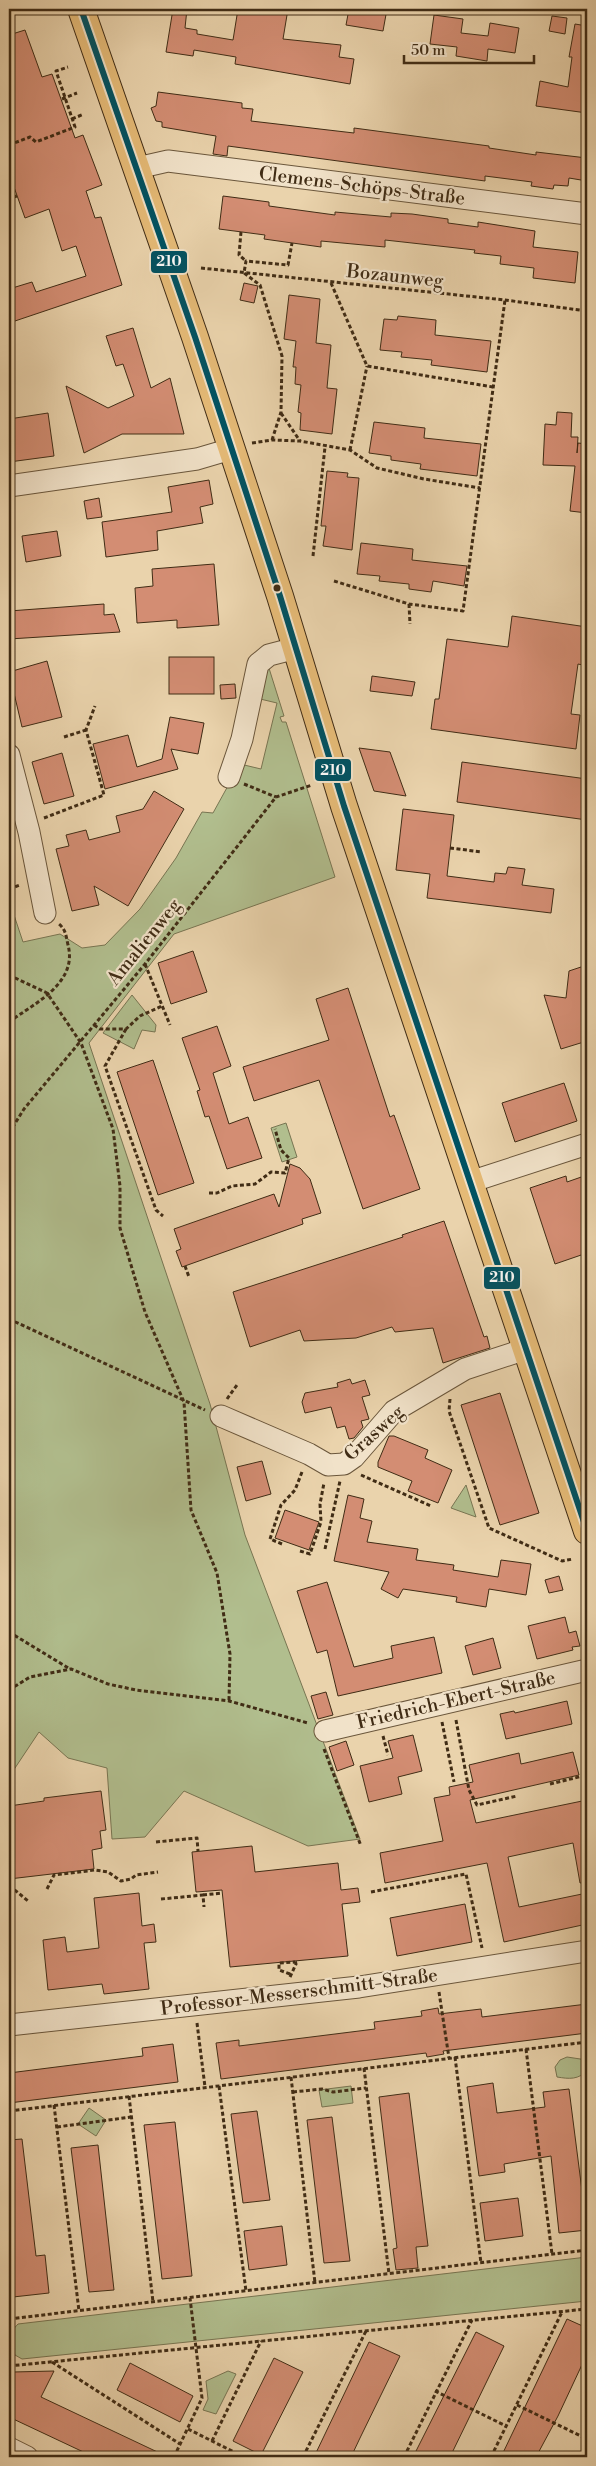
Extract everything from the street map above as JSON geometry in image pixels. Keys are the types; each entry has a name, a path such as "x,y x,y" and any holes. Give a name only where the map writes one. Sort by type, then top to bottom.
{"main road":[{"path":"81,9 137,168 296,648 323,781 470,1182 587,1531"}],"street":[{"name":"Clemens-Schöps-Straße","path":"137,168 168,161 587,214"},
{"path":"9,486 197,459 231,449"},
{"path":"230,777 239,750 258,664 269,655 296,648"},
{"path":"9,755 27,824 45,913"},
{"path":"470,1182 587,1144"},
{"name":"Grasweg","path":"221,1416 336,1464 354,1457 394,1411 465,1369 526,1349"},
{"name":"Friedrich-Ebert-Straße","path":"326,1735 452,1701 587,1670"},
{"name":"Professor-Messerschmitt-Straße","path":"9,2025 359,1988 587,1952"},
{"path":"9,2448 27,2457"}],"path":[{"path":"9,145 30,137 36,142 75,127 63,99 56,71 68,67"},
{"path":"63,99 77,93"},
{"path":"72,119 84,114"},
{"path":"9,186 13,197 17,196"},
{"path":"241,232 239,255 246,261 288,265 292,243"},
{"path":"246,261 244,274 260,285 282,356 281,412 272,440"},
{"name":"Bozaunweg","path":"201,268 505,300 587,311"},
{"path":"331,283 367,366 350,450"},
{"path":"334,581 409,604 463,611 505,300"},
{"path":"367,366 493,387"},
{"path":"281,412 300,441"},
{"path":"264,440 300,441 350,450 378,468 424,479 480,488"},
{"path":"313,556 325,447"},
{"path":"409,604 410,624"},
{"path":"27,824 104,795 86,730 95,706"},
{"path":"64,737 86,730"},
{"path":"230,777 276,797 323,781"},
{"name":"Amalienweg","path":"9,1133 24,1109 145,964 276,797"},
{"path":"450,848 482,852"},
{"path":"9,1022 65,977 70,965 70,950 64,929 45,913"},
{"path":"145,964 170,1025"},
{"path":"9,974 47,993 80,1043 114,1129 120,1186 120,1228 145,1312 184,1402 192,1510 217,1573 230,1654 229,1701"},
{"path":"162,1006 140,1016 126,1029 105,1066 156,1210 162,1216"},
{"path":"94,1025 100,1029 126,1029"},
{"path":"209,1193 218,1193 232,1186 255,1184 271,1172 285,1173 289,1158 281,1150 275,1129"},
{"path":"185,1266 189,1277"},
{"path":"9,1319 184,1402 221,1416"},
{"path":"451,1395 449,1412 489,1528 562,1561 573,1559"},
{"path":"282,1544 270,1539 281,1505 295,1490 309,1454"},
{"path":"336,1464 431,1506"},
{"path":"325,1549 336,1464"},
{"path":"300,1551 310,1554 322,1522 320,1504 336,1464"},
{"path":"9,1632 71,1669 108,1684 136,1690 229,1701 326,1735 362,1846"},
{"path":"9,1690 30,1677 71,1669"},
{"path":"452,1701 469,1790 477,1805 517,1796"},
{"path":"442,1721 454,1782"},
{"path":"550,1784 587,1775"},
{"path":"156,1842 197,1838 198,1851"},
{"path":"47,1890 54,1875 101,1871 108,1872 121,1882 131,1879 136,1875 158,1872"},
{"path":"371,1892 466,1874 486,1969"},
{"path":"9,1879 9,1886 28,1901"},
{"path":"161,1899 222,1893"},
{"path":"203,1895 204,1907"},
{"path":"290,1974 279,1970 279,1963 295,1962"},
{"path":"439,1992 449,2058"},
{"path":"197,2019 205,2088"},
{"path":"9,2111 587,2042"},
{"path":"526,2049 552,2254"},
{"path":"455,2057 481,2263"},
{"path":"364,2068 389,2274"},
{"path":"291,2077 315,2283"},
{"path":"219,2086 246,2291"},
{"path":"293,2092 322,2088 332,2092 366,2088"},
{"path":"128,2096 153,2302"},
{"path":"54,2105 79,2311"},
{"path":"57,2128 131,2117"},
{"path":"9,2319 587,2250"},
{"path":"174,2457 202,2398 198,2348 190,2298"},
{"path":"9,2366 587,2309"},
{"path":"491,2457 563,2311"},
{"path":"404,2457 435,2391 472,2320"},
{"path":"303,2457 366,2330"},
{"path":"212,2441 261,2340"},
{"path":"52,2362 180,2444"},
{"path":"435,2391 506,2426"},
{"path":"517,2405 587,2439"},
{"path":"188,2429 244,2457"}],"green space":[{"path":"268,665 284,716 280,717 282,722 286,722 335,877 174,934 89,1043 210,1404 245,1535 360,1839 308,1846 184,1791 145,1837 112,1839 107,1768 68,1758 39,1732 9,1777 9,900 23,942 60,934 82,948 105,945 140,909 176,858 202,812 213,813 240,764 261,769 277,703 256,698"},
{"path":"132,995 156,1025 155,1032 142,1030 134,1049 103,1033"},
{"path":"286,1123 297,1157 282,1162 271,1128"},
{"path":"466,1485 476,1517 451,1508"},
{"path":"567,2057 587,2060 587,2070 581,2076 574,2078 557,2077 555,2067 560,2060"},
{"path":"351,2086 353,2103 322,2107 319,2090"},
{"path":"89,2108 106,2120 96,2136 78,2124"},
{"path":"587,2257 587,2301 22,2359 15,2355 10,2343 12,2331 18,2324"},
{"path":"228,2371 236,2374 216,2414 203,2410 208,2399 206,2381"}],"building":[{"path":"173,9 187,9 185,28 197,30 197,34 233,40 238,9 288,9 283,39 341,45 339,57 354,59 350,84 235,64 236,57 194,50 193,56 166,52"},
{"path":"349,9 387,9 383,31 346,25"},
{"path":"434,15 463,19 461,33 488,36 490,23 519,28 515,53 488,49 487,61 456,56 457,47 430,44"},
{"path":"552,16 567,18 565,34 549,31"},
{"path":"575,24 587,26 587,113 536,106 540,81 568,87 572,57 569,57"},
{"path":"25,30 42,77 52,74 75,138 83,135 102,185 86,191 95,218 101,217 122,285 9,323 9,289 32,282 36,292 86,276 76,246 62,251 49,209 25,218 9,173 9,35"},
{"path":"158,92 242,103 242,108 253,109 251,121 354,133 354,128 489,146 489,148 536,155 536,152 587,158 587,181 569,178 568,186 554,185 553,189 531,186 532,182 485,176 485,181 228,146 227,156 213,154 216,136 162,127 162,122 156,121 151,108 156,106"},
{"path":"223,196 269,202 269,206 335,215 335,212 391,217 391,213 412,214 448,219 448,223 478,227 478,222 535,231 533,247 578,252 575,283 533,278 534,268 500,264 501,256 474,253 475,250 385,240 385,247 321,241 321,247 264,239 265,235 219,229"},
{"path":"244,283 258,286 254,303 240,300"},
{"path":"289,295 320,299 316,343 331,345 327,388 337,389 332,434 300,430 301,413 298,412 301,385 295,384 296,367 293,367 296,341 284,339"},
{"path":"398,316 436,320 435,335 491,341 487,372 431,365 432,360 401,357 402,352 380,350 384,319 397,320"},
{"path":"133,328 151,388 170,378 184,434 122,434 84,453 66,386 108,408 134,396 123,364 116,366 106,336"},
{"path":"557,412 572,413 571,437 578,437 577,453 578,443 587,444 587,513 570,511 575,466 543,465 545,424 556,425"},
{"path":"48,413 54,456 9,462 9,419"},
{"path":"374,422 425,428 424,438 481,444 477,476 420,469 421,464 391,460 391,456 369,453"},
{"path":"327,471 348,473 347,477 359,478 352,550 323,546 326,526 321,526"},
{"path":"209,480 213,504 200,507 203,523 157,531 158,550 106,557 102,522 172,512 168,487"},
{"path":"99,498 102,517 87,519 84,501"},
{"path":"57,531 61,556 26,562 22,536"},
{"path":"361,543 413,549 412,560 467,566 464,586 433,581 431,592 409,589 409,584 379,581 380,576 357,574"},
{"path":"214,564 219,625 177,628 177,620 137,623 135,588 153,586 152,569"},
{"path":"104,604 104,615 114,614 120,632 9,639 9,611"},
{"path":"512,616 587,627 587,666 578,664 571,714 580,715 576,749 431,729 435,699 439,699 447,639 508,647"},
{"path":"169,657 214,657 214,694 169,694"},
{"path":"47,661 62,717 22,727 9,672"},
{"path":"372,676 415,682 412,696 370,691"},
{"path":"235,684 236,698 221,699 220,685"},
{"path":"170,717 204,723 198,754 171,749 178,769 105,789 93,744 128,735 137,767 162,759"},
{"path":"359,748 390,752 406,796 374,791"},
{"path":"62,753 74,796 44,804 32,762"},
{"path":"462,762 587,779 587,820 457,802"},
{"path":"154,791 184,809 128,906 94,886 99,905 72,911 56,849 69,846 66,835 86,830 89,840 120,832 116,816 143,809"},
{"path":"403,809 454,815 447,876 494,882 495,873 506,874 508,867 525,869 522,885 554,889 551,913 427,898 430,874 396,870"},
{"path":"193,951 207,992 171,1004 158,963"},
{"path":"587,965 587,1041 561,1049 544,995 566,998 569,971"},
{"path":"348,988 390,1117 394,1115 420,1189 363,1209 319,1080 254,1101 243,1067 329,1040 316,999"},
{"path":"217,1026 231,1066 213,1073 229,1124 248,1117 262,1158 227,1169 209,1116 205,1117 197,1091 200,1090 182,1038"},
{"path":"153,1060 194,1183 158,1195 117,1072"},
{"path":"564,1083 577,1121 515,1142 502,1103"},
{"path":"290,1164 300,1168 310,1179 321,1213 302,1219 303,1224 182,1267 176,1251 181,1249 174,1229 274,1194 279,1207"},
{"path":"587,1175 587,1253 555,1264 530,1188 566,1176 567,1182"},
{"path":"444,1221 484,1337 487,1336 490,1348 443,1363 433,1328 395,1332 392,1327 356,1338 304,1341 300,1330 250,1347 233,1292 403,1237 402,1235"},
{"path":"350,1379 352,1384 365,1380 370,1395 362,1397 369,1419 361,1421 363,1427 354,1438 349,1439 345,1426 337,1428 331,1407 305,1413 302,1402 305,1393 338,1387 337,1383"},
{"path":"500,1393 539,1513 500,1525 461,1405"},
{"path":"389,1436 394,1436 428,1450 425,1458 452,1470 438,1503 408,1491 412,1481 378,1467 378,1462"},
{"path":"262,1461 271,1494 246,1501 237,1467"},
{"path":"348,1495 364,1499 360,1518 372,1521 367,1542 418,1549 416,1560 454,1565 453,1570 498,1577 501,1560 531,1564 526,1595 489,1589 486,1607 456,1602 457,1597 403,1589 398,1598 381,1589 389,1572 334,1561"},
{"path":"285,1510 319,1522 309,1550 275,1538"},
{"path":"559,1576 563,1590 549,1593 545,1580"},
{"path":"327,1582 354,1667 393,1658 391,1646 434,1637 442,1673 338,1696 327,1650 317,1653 297,1591"},
{"path":"565,1617 569,1633 576,1631 580,1646 572,1647 573,1650 537,1659 528,1626"},
{"path":"493,1638 501,1668 473,1675 465,1646"},
{"path":"326,1692 333,1715 318,1719 311,1696"},
{"path":"567,1701 572,1724 506,1739 500,1714 514,1711 515,1713"},
{"path":"413,1735 422,1771 398,1777 402,1794 369,1802 360,1766 393,1758 388,1741"},
{"path":"346,1741 354,1765 337,1771 329,1747"},
{"path":"573,1752 579,1775 470,1800 476,1823 587,1800 587,1882 580,1883 573,1843 508,1857 519,1907 587,1893 587,1924 504,1942 487,1863 385,1883 380,1853 443,1841 434,1798 450,1795 449,1787 473,1782 469,1765 519,1753 521,1764"},
{"path":"101,1791 106,1830 100,1831 102,1848 92,1850 94,1869 9,1879 9,1806 44,1801 44,1798"},
{"path":"252,1846 255,1872 338,1863 341,1890 358,1888 360,1902 342,1904 348,1956 230,1967 222,1890 196,1892 192,1852"},
{"path":"139,1893 142,1926 154,1924 156,1942 144,1943 149,1989 104,1994 102,1984 48,1990 43,1940 65,1937 67,1952 99,1948 94,1898"},
{"path":"465,1904 472,1942 397,1956 390,1918"},
{"path":"587,2004 587,2033 443,2051 444,2054 427,2057 426,2053 221,2079 216,2043 239,2040 239,2046 375,2029 374,2022 422,2016 421,2011 438,2008 439,2014 481,2009 482,2017"},
{"path":"173,2044 178,2082 9,2103 9,2073 143,2056 142,2048"},
{"path":"493,2083 497,2113 545,2107 543,2092 569,2089 587,2230 559,2233 551,2156 504,2164 505,2172 479,2176 467,2087"},
{"path":"409,2093 428,2246 416,2247 418,2268 396,2270 393,2249 397,2248 379,2097"},
{"path":"257,2111 270,2200 243,2203 231,2114"},
{"path":"332,2117 350,2261 324,2263 307,2120"},
{"path":"175,2122 192,2276 162,2279 144,2125"},
{"path":"22,2139 36,2256 45,2255 49,2293 13,2297 9,2256 9,2140"},
{"path":"98,2145 114,2290 89,2292 71,2148"},
{"path":"518,2198 523,2236 485,2241 480,2203"},
{"path":"282,2226 287,2265 249,2270 244,2231"},
{"path":"567,2319 587,2328 587,2354 558,2416 536,2457 501,2457"},
{"path":"476,2332 504,2346 450,2457 413,2457"},
{"path":"369,2342 400,2356 351,2457 314,2457"},
{"path":"274,2358 303,2372 261,2455 233,2441"},
{"path":"130,2363 193,2396 180,2422 117,2390"},
{"path":"54,2371 41,2397 168,2457 94,2457 9,2417 9,2380 13,2372"}],"transit line":[{"name":"210","path":"81,9 195,337 280,596 344,806 587,1531"}]}
